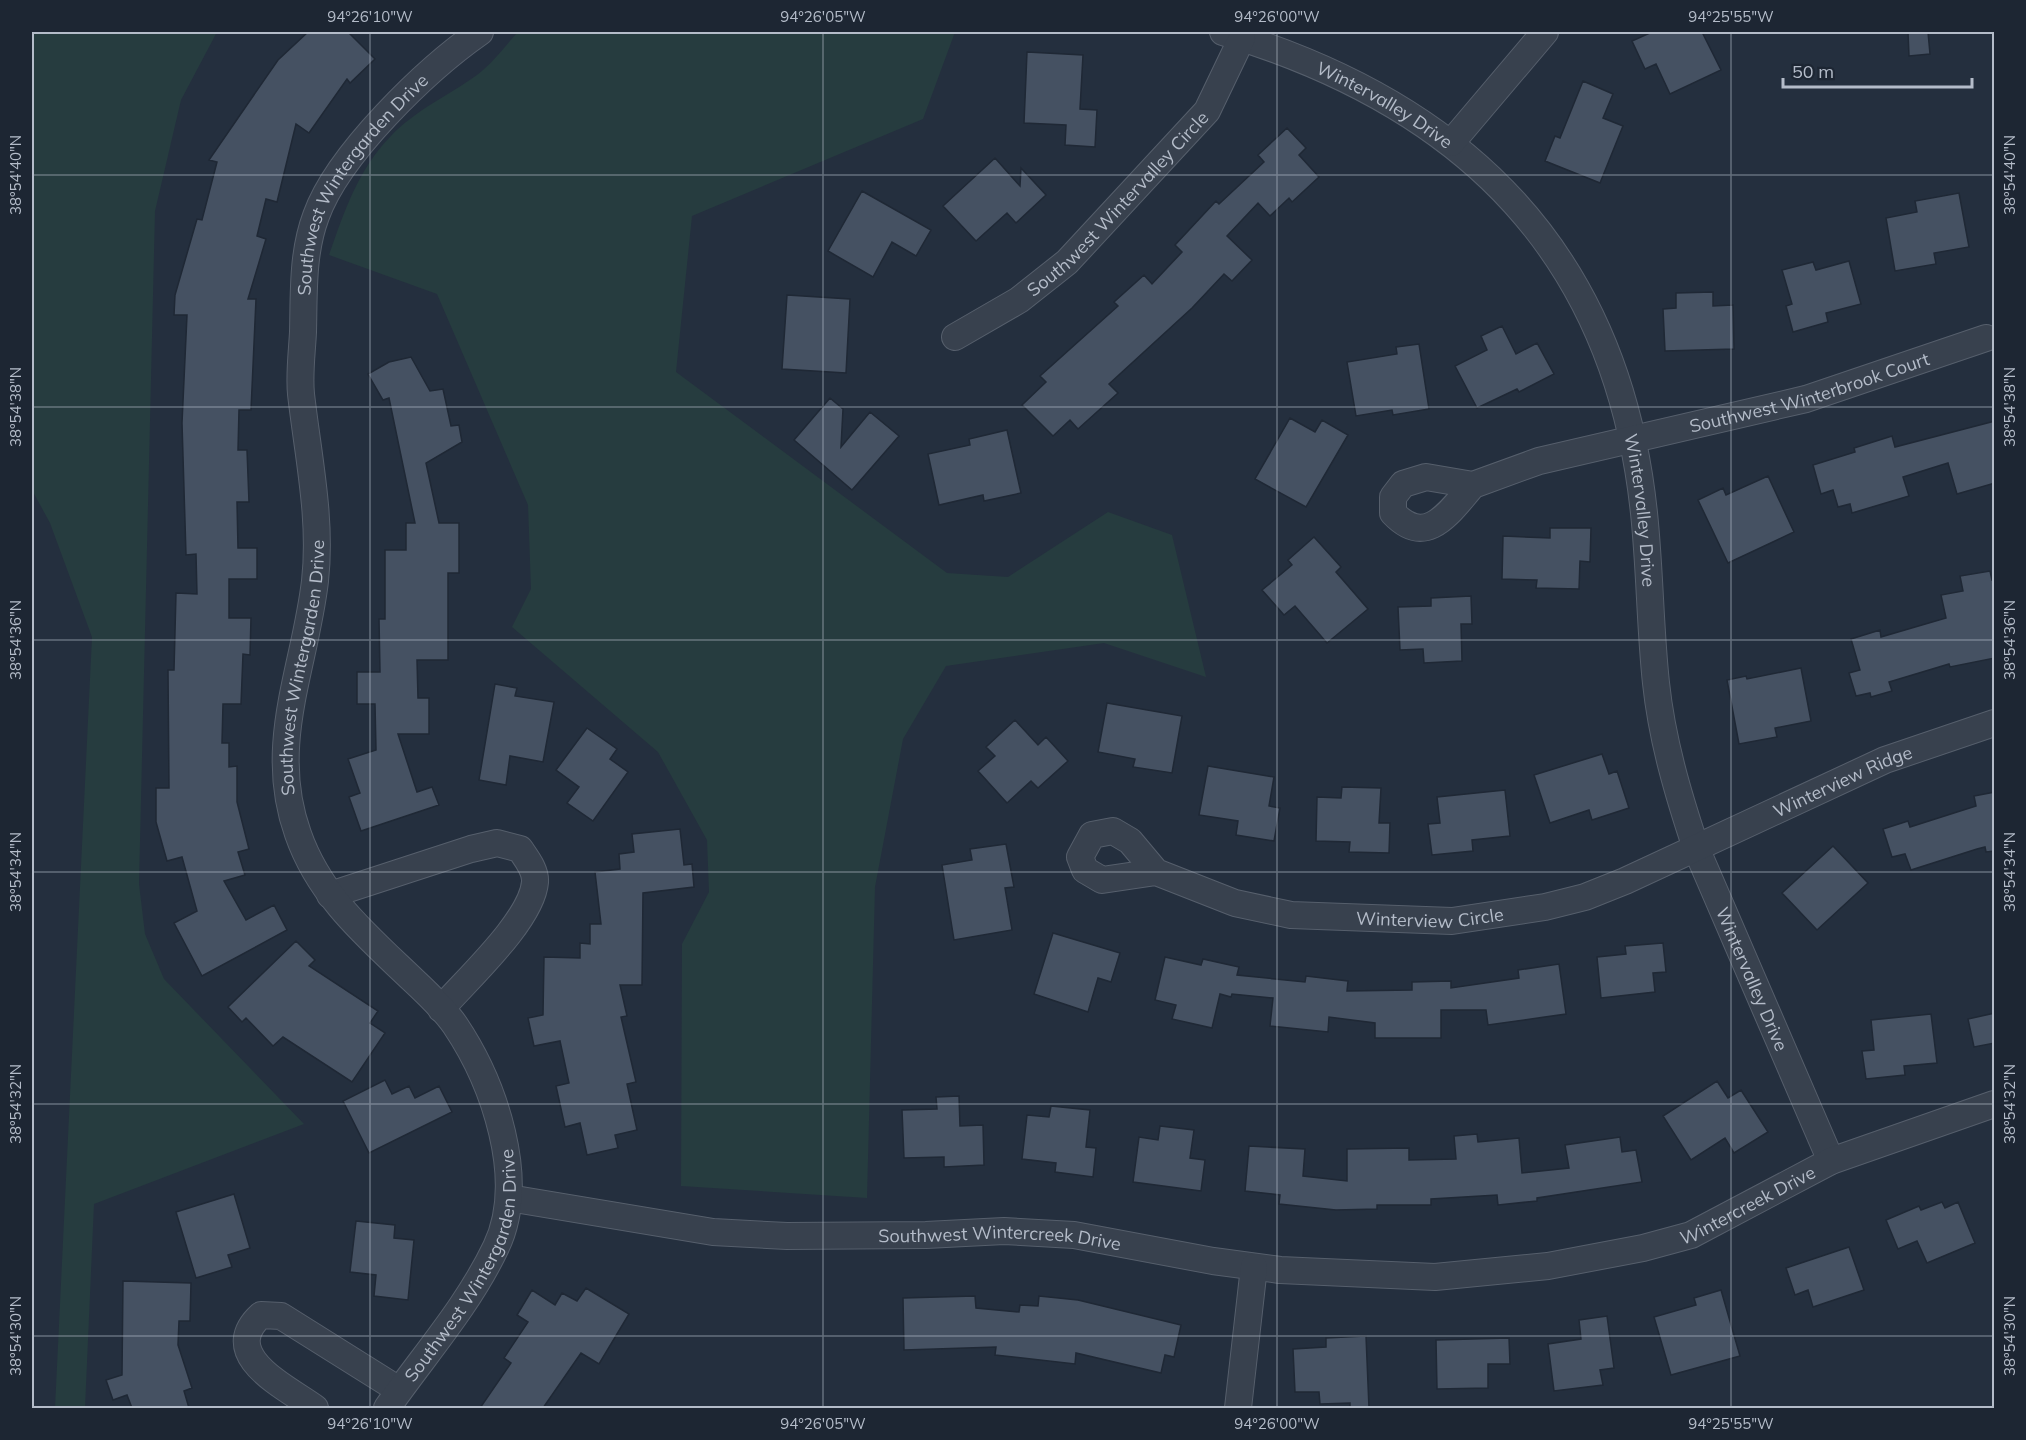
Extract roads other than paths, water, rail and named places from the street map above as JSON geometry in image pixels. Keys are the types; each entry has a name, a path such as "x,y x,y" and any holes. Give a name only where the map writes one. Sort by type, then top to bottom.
{"street":[{"name":"Southwest Wintergarden Drive","path":"393,1399 465,1303 498,1244 509,1198 502,1127 479,1066 453,1022 415,981 374,946 315,874 297,833 287,790 285,746 315,580 315,501 300,389 306,258 316,215 344,164 418,82 451,52 480,32"},
{"path":"1450,143 1545,32"},
{"name":"Wintervalley Drive","path":"1232,34 1302,59 1391,102 1450,143 1484,171 1541,233 1581,292 1610,356 1632,439 1644,512 1656,685 1680,801 1696,848 1831,1161"},
{"name":"Southwest Wintervalley Circle","path":"955,337 1019,300 1067,262 1207,111 1232,34"},
{"name":"Southwest Winterbrook Court","path":"1473,485 1539,461 1806,399 1986,338"},
{"name":"Winterview Ridge","path":"1696,848 1885,760 1995,723"},
{"path":"330,895 471,849 497,843 520,849 530,864 535,882 522,918 441,1009"},
{"name":"Winterview Circle","path":"1156,872 1235,903 1291,915 1452,921 1533,909 1585,897 1696,848"},
{"name":"Wintercreek Drive","path":"1490,1271 1548,1266 1643,1248 1691,1235 1831,1161 1995,1104"},
{"name":"Southwest Wintercreek Drive","path":"509,1198 724,1232 787,1236 1004,1231 1074,1235 1254,1267 1435,1277 1490,1271"},
{"path":"1238,1408 1254,1267"},
{"path":"315,1408 262,1371 249,1355 245,1340 250,1325 261,1315 281,1316 393,1399"}]}
